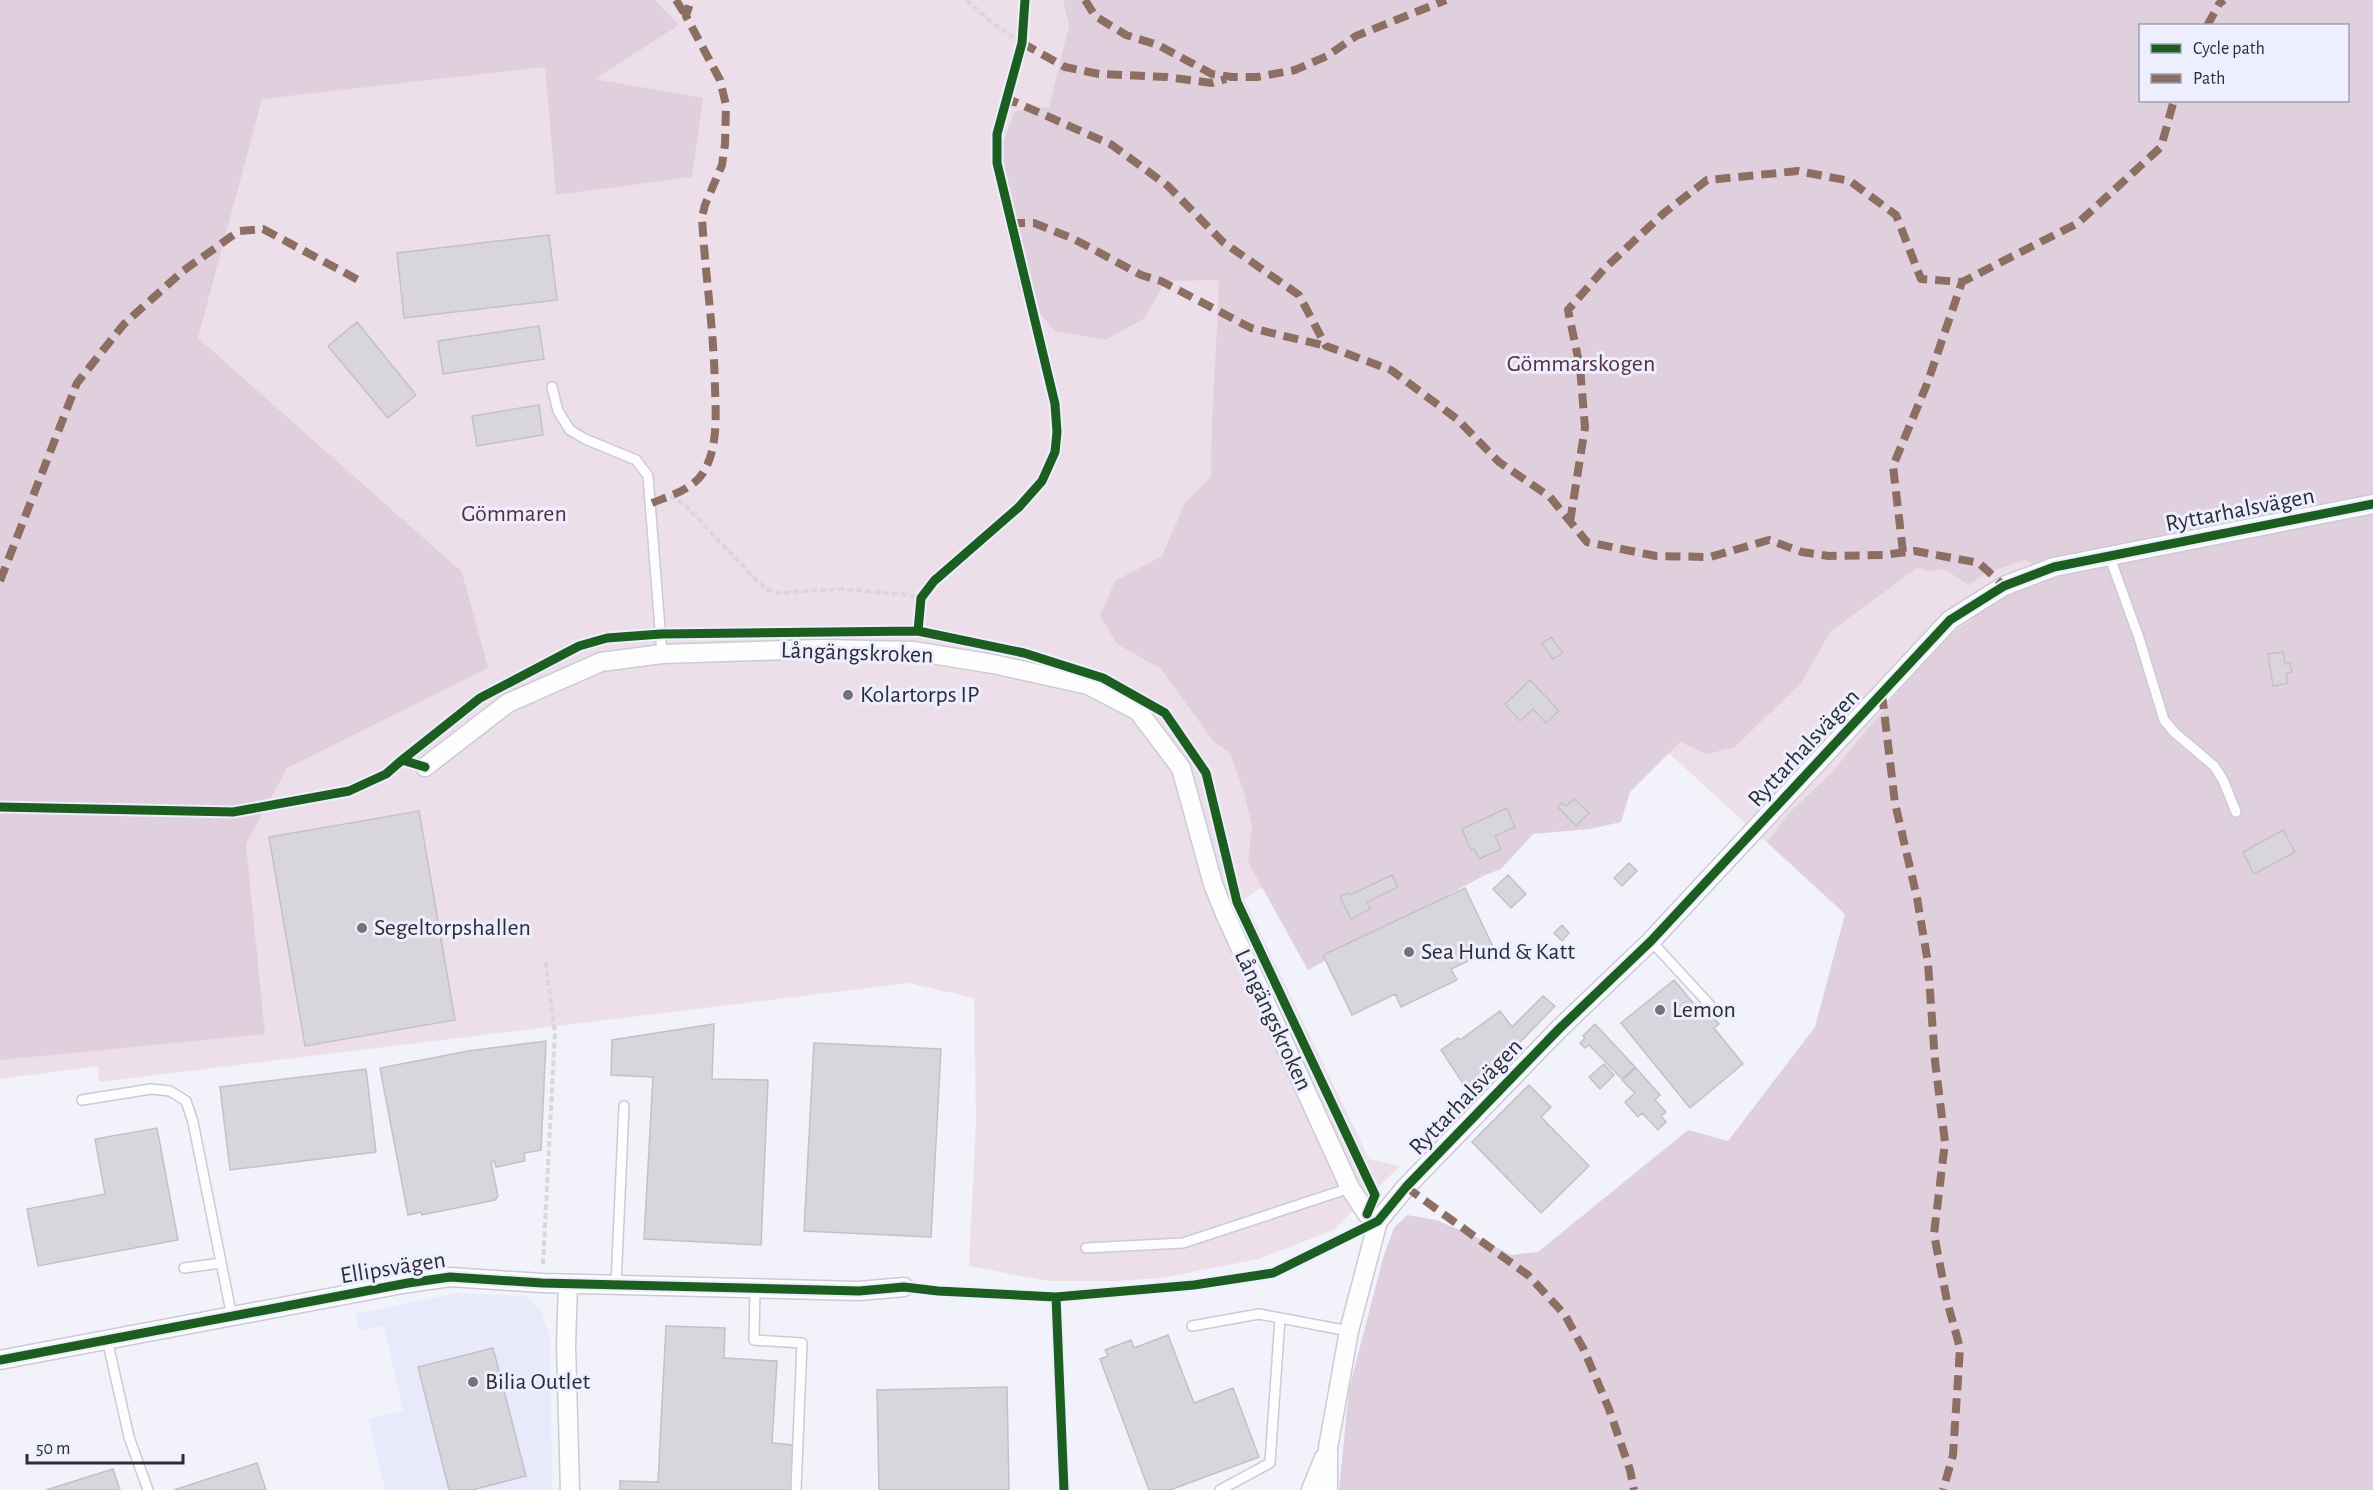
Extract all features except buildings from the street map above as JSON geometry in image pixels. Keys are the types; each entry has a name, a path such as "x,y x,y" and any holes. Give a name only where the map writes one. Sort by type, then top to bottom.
{"street":[{"name":"Ryttarhalsvägen","path":"1328,1490 1328,1448 1349,1331 1378,1221 1406,1186 1559,1029 1650,941 1950,620 2004,586 2054,567 2373,504"},
{"name":"Långängskroken","path":"425,767 508,703 600,662 662,654 820,649 913,651 993,664 1088,686 1138,711 1181,768 1213,884 1225,914 1350,1188 1367,1214 1378,1221"},
{"name":"Ellipsvägen","path":"0,1360 408,1282 450,1277 568,1284 859,1291 904,1287"},
{"path":"568,1284 566,1345 570,1490"},
{"name":"Ryttarhalsvägen","path":"1311,1490 1328,1448"}],"lane":[{"path":"552,387 558,411 570,429 585,439 636,460 648,476 662,654"},
{"path":"2109,555 2139,638 2164,720 2174,732 2214,766 2223,780 2236,812"},
{"path":"1650,941 1710,1005"},
{"path":"82,1100 151,1089 170,1091 186,1101 193,1122 232,1317"},
{"path":"616,1285 624,1106"},
{"path":"1086,1248 1183,1243 1350,1188"},
{"path":"184,1268 221,1263"},
{"path":"755,1288 754,1340 802,1343 796,1490"},
{"path":"1192,1326 1259,1314 1349,1331"},
{"path":"1220,1490 1270,1463 1280,1318"},
{"path":"107,1339 129,1437 148,1490"}],"path":[{"path":"967,0 990,22 1022,43"},
{"path":"1019,53 1023,32"},
{"path":"670,496 684,504 767,589 778,593 839,589 902,594 921,598"},
{"path":"920,609 921,598 928,590"},
{"path":"542,1283 555,1032 545,959"}],"shaded area":[{"name":"Bilia Outlet","path":"457,1293 525,1296 541,1312 550,1338 552,1490 385,1490 368,1418 403,1411 384,1326 359,1331 356,1314"}],"green space":[{"name":"Gömmaren","path":"0,0 2373,0 2373,1490 1861,1074 1845,914 1547,642 1358,824 1244,899 1369,1159 1400,1166 1333,1230 1259,1259 1162,1278 1116,1281 1048,1281 969,1266 976,1120 974,998 909,983 99,1082 98,1066 0,1079"},
{"path":"0,0 655,0 679,25 595,79 703,98 692,177 556,195 545,67 262,99 198,338 462,572 488,668 287,768 246,844 265,1034 0,1060"},
{"name":"Gömmarskogen","path":"1063,0 2373,0 2373,1490 1339,1490 1349,1389 1383,1258 1394,1228 1407,1215 1436,1220 1511,1255 1538,1252 1688,1130 1728,1141 1815,1027 1845,914 1767,842 1787,815 1833,771 1930,653 1957,630 2018,587 2059,575 2025,560 1984,574 1969,585 1944,569 1927,571 1917,568 1830,632 1802,682 1735,747 1707,754 1680,742 1630,792 1621,822 1590,829 1533,834 1501,869 1485,875 1308,970 1248,862 1252,826 1244,792 1230,753 1214,742 1161,669 1117,644 1100,616 1115,581 1162,556 1185,503 1211,477 1219,280 1165,281 1145,318 1105,340 1055,331 1019,290 998,156 1015,111 1049,107 1069,26"}],"marked path":[{"path":"676,0 686,16"},
{"path":"652,503 680,492 698,479 708,464 715,432 714,366 702,217 722,165 726,105 720,80 686,16 691,0"},
{"path":"1085,0 1095,16 1126,35 1158,45 1212,74 1232,77 1257,77 1295,70 1327,56 1356,36 1446,0"},
{"path":"2208,24 2219,4 2224,0"},
{"path":"1022,43 1065,67 1099,74 1167,77 1212,83 1226,79"},
{"path":"1004,105 1013,101 1112,145 1168,186 1223,242 1299,295 1326,346 1391,370 1457,419 1499,462 1550,497 1587,542 1656,556 1710,557 1769,540 1802,552 1829,556 1883,555 1915,551 1979,563 2004,586"},
{"path":"1570,522 1585,427 1580,367 1568,310 1604,269 1664,213 1707,180 1798,171 1850,181 1896,215 1921,279 1962,282 2078,223 2161,147 2173,102"},
{"path":"1010,223 1034,223 1074,239 1141,275 1161,281 1251,328 1326,346"},
{"path":"0,581 77,383 124,324 183,271 239,231 263,229 364,283"},
{"path":"1903,552 1893,466 1927,384 1962,282"},
{"path":"1882,694 1895,803 1917,898 1928,963 1935,1061 1945,1142 1934,1234 1947,1301 1960,1348 1953,1455 1943,1490"},
{"path":"1406,1187 1528,1275 1565,1315 1584,1350 1609,1409 1630,1470 1634,1490"}],"cycle path":[{"path":"918,631 921,598 934,581 1019,507 1042,481 1055,452 1057,432 1055,404 997,163 997,134 1022,43 1025,0"},
{"path":"0,1360 450,1277 542,1283 859,1291 904,1287 1056,1297 1194,1285 1273,1273 1378,1221 1406,1187 1559,1029 1651,941 1950,620 2004,586 2054,567 2373,504"},
{"path":"402,760 480,698 579,646 607,638 661,634 918,631 1024,653 1103,678 1165,713 1206,773 1237,902 1375,1195 1367,1214"},
{"path":"0,807 233,812 349,791 386,774 402,760 425,767"},
{"path":"1056,1297 1064,1490"}],"place":[{"name":"Kolartorps IP","path":"848,695"},
{"name":"Segeltorpshallen","path":"362,928"},
{"name":"Sea Hund & Katt","path":"1409,952"},
{"name":"Lemon","path":"1660,1010"},
{"name":"Bilia Outlet","path":"473,1382"}]}
